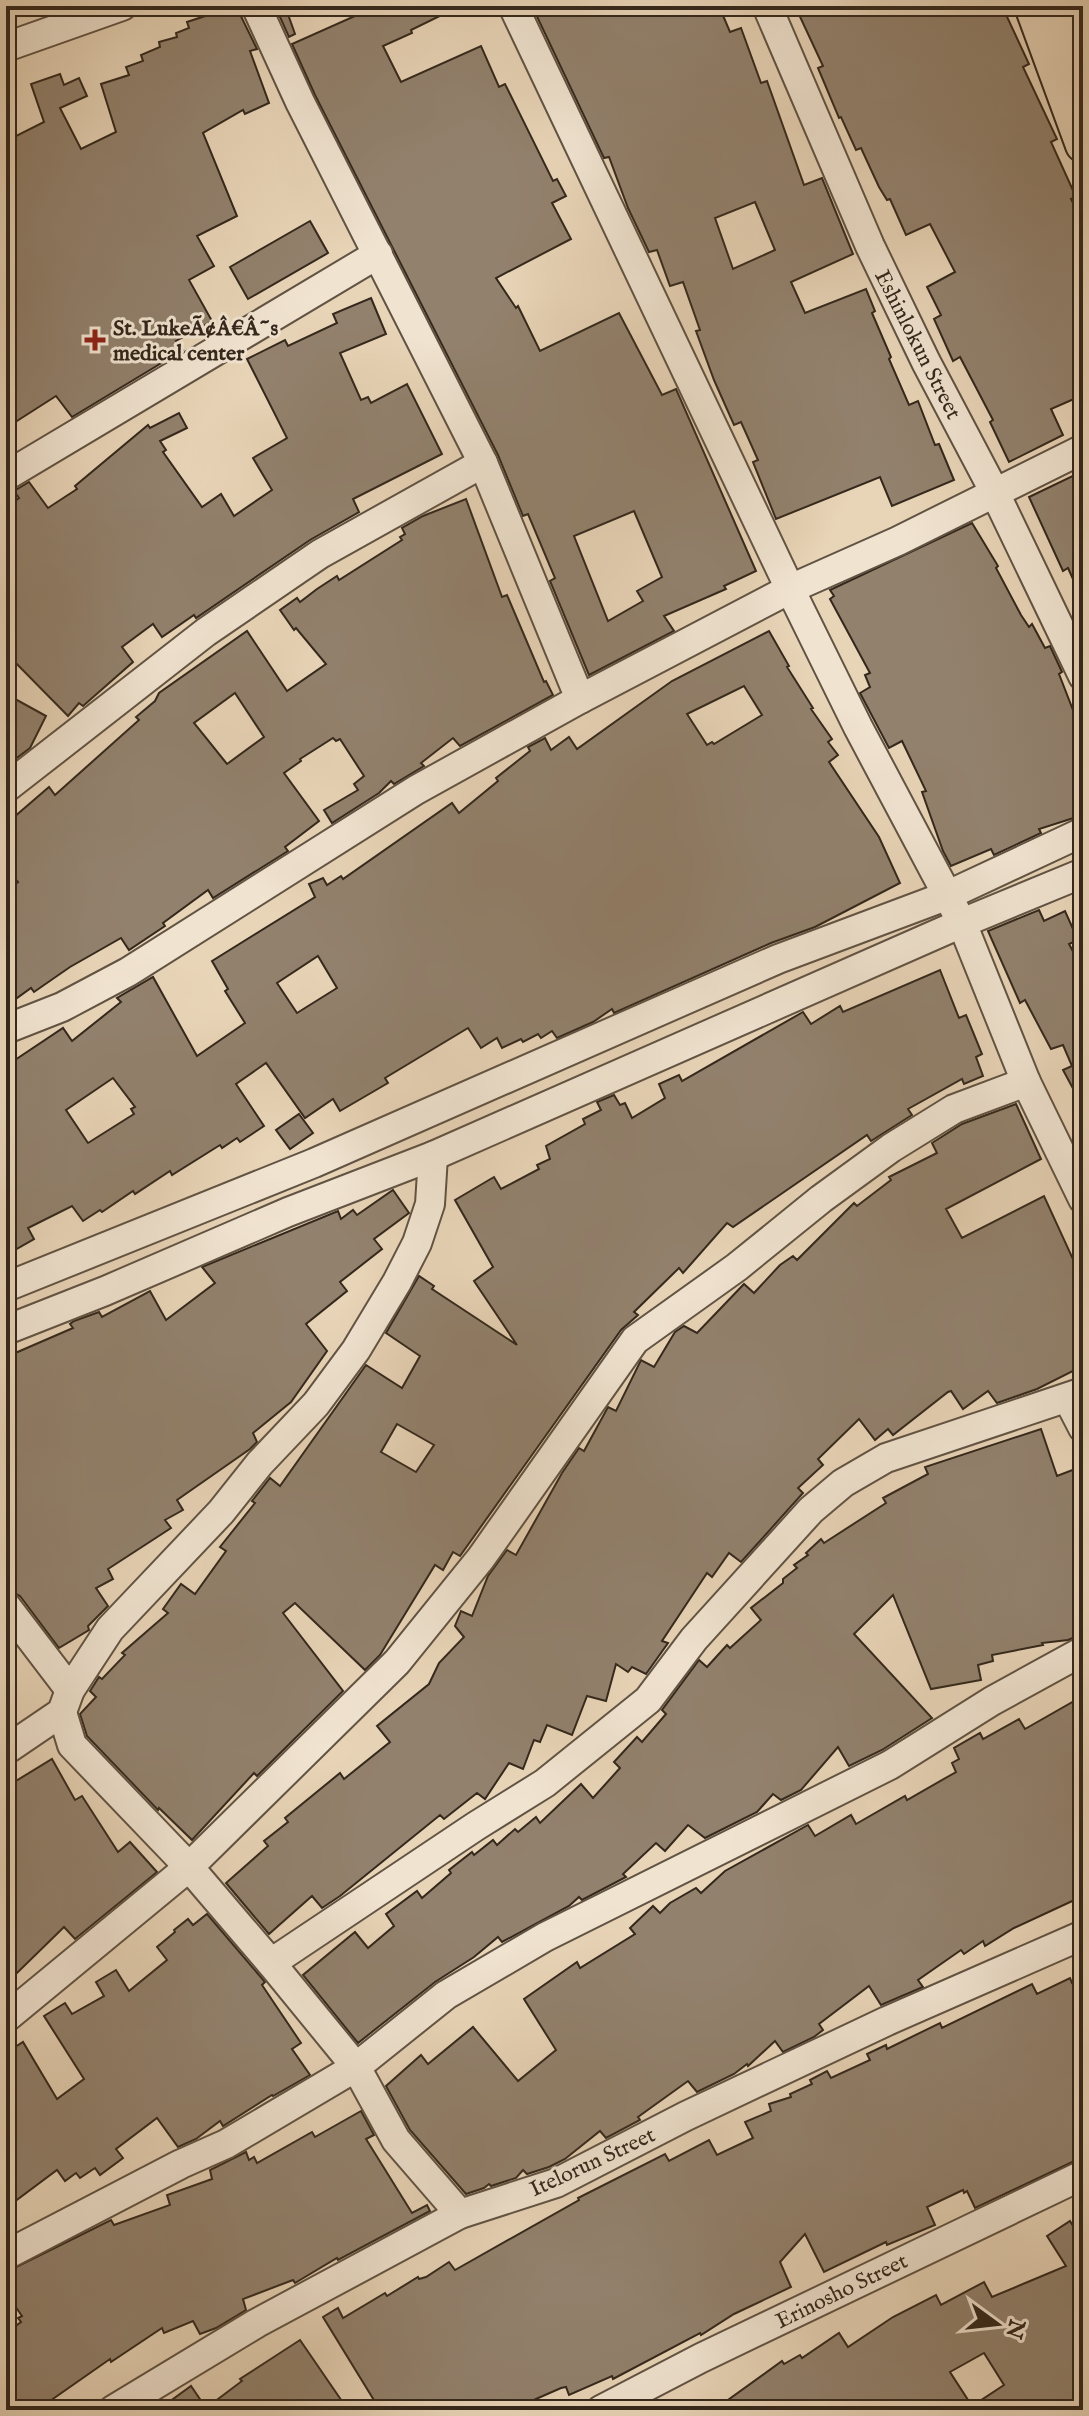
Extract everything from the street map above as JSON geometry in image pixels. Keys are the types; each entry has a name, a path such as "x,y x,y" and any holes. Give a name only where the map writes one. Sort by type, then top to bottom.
{"main road":[{"path":"1032,6 1083,145"},
{"path":"1064,6 1083,60"}],"street":[{"path":"6,47 80,13 122,6"},
{"path":"256,6 300,102 483,463 580,699"},
{"path":"513,6 790,589 858,727 962,923 1026,1082 1083,1199"},
{"name":"Eshinlokun Street","path":"767,6 870,246 1083,676"},
{"path":"6,476 378,254"},
{"path":"6,1029 62,1007 128,972 416,790 580,699 790,589 898,541 1083,449"},
{"path":"6,788 206,632 320,554 483,463"},
{"path":"6,1287 314,1163 778,959 946,896 1083,832"},
{"path":"6,1330 288,1212 433,1156 962,923 1083,873"},
{"path":"582,1047 596,1083"},
{"path":"6,2018 189,1867 397,1662 481,1558 635,1340 737,1267 821,1199 891,1148 954,1109 1026,1082"},
{"path":"6,1750 66,1701 110,1629 221,1512 260,1463 316,1404 356,1350 417,1243 430,1204 433,1156"},
{"path":"271,1963 545,1783 648,1700 694,1639 811,1510 843,1483 886,1458 1075,1396 1083,1428"},
{"path":"6,1606 66,1701 72,1745 189,1867 271,1963 356,2067 396,2140 460,2214"},
{"path":"6,2255 181,2164 226,2144 356,2067 446,1995 545,1937 890,1765 992,1701 1083,1651"},
{"name":"Itelorun Street","path":"113,2410 257,2323 460,2214 556,2183 686,2116 887,2021 1083,1935"},
{"name":"Erinosho Street","path":"601,2410 701,2358 1083,2175"}],"building":[{"path":"236,6 257,49 250,51 269,103 245,114 243,110 203,133 237,216 197,236 214,266 189,280 212,321 176,341 183,350 72,417 56,396 6,428 6,141 44,122 31,84 60,74 64,85 79,78 87,96 60,108 81,149 116,132 101,84 129,75 126,67 143,61 141,55 160,47 159,42 177,37 176,33 189,28 187,22"},
{"path":"275,6 285,6 295,34 289,37"},
{"path":"384,6 460,6 383,46 401,82 481,46 499,87 505,84 553,181 557,179 566,196 552,203 571,239 496,278 516,308 518,306 540,351 619,313 662,395 676,389 756,571 724,586 726,589 664,616 674,631 589,675 550,581 555,578 528,514 523,516 498,455 292,44","holes":["634,511 662,577 637,591 643,601 608,621 574,536"]},
{"path":"532,6 719,6 730,32 741,28 761,83 767,81 804,185 822,178 853,254 791,282 805,313 866,289 875,311 872,313 891,357 889,359 909,405 918,401 935,445 939,444 954,480 892,506 880,477 776,519 753,462 758,460 741,422 734,425 714,380 683,282 670,286 657,250 649,252 609,157 604,158","holes":["755,202 775,250 733,269 715,218"]},
{"path":"795,6 1002,6 1029,64 1023,67 1057,139 1051,142 1076,197 1071,199 1083,222 1083,395 1051,409 1063,435 1009,462 990,422 993,420 960,357 953,361 934,319 941,315 927,287 955,272 930,224 906,235 861,148 856,150 839,118 818,68 823,66"},
{"path":"310,221 328,253 248,299 230,267"},
{"path":"371,298 386,334 340,353 361,400 368,397 371,403 407,384 442,454 353,499 359,512 310,540 196,618 194,615 162,637 153,624 122,647 133,662 83,706 79,703 68,716 6,653 6,508 19,498 14,491 29,482 48,508 77,489 75,486 148,425 150,428 179,413 187,428 160,441 166,450 163,452 202,507 221,494 234,516 272,490 253,458 287,438 247,359 285,340 288,346 337,323 333,314"},
{"path":"1083,471 1083,601 1068,568 1063,571 1029,497"},
{"path":"466,499 502,597 507,595 544,682 553,695 460,746 453,738 421,763 424,766 394,784 391,781 379,793 332,823 324,810 358,790 354,784 364,776 340,739 336,741 333,738 284,773 319,821 285,847 288,851 213,898 208,890 163,923 165,926 129,950 121,938 34,992 31,988 6,1006 6,891 18,882 6,868 6,824 49,787 55,795 139,720 136,717 155,701 159,693 247,631 287,691 326,664 280,610 297,598 300,602 337,576 339,580 402,540 400,537 405,534 402,528","holes":["235,693 264,737 227,764 194,723"]},
{"path":"972,523 998,566 996,568 1021,615 1029,627 1032,624 1045,648 1050,646 1062,672 1059,674 1073,710 1076,709 1083,725 1083,737 1075,739 1077,744 1074,745 1083,767 1083,815 1039,829 1041,833 994,855 991,849 951,866 922,792 926,791 902,741 889,748 860,693 870,687 865,675 870,673 830,599 834,596 830,590"},
{"path":"769,631 811,709 832,739 828,742 838,755 829,762 879,837 900,883 815,927 771,943 614,1013 612,1009 593,1022 557,1038 552,1031 541,1038 538,1034 502,1048 497,1038 481,1048 468,1028 385,1078 388,1083 340,1111 333,1099 305,1118 266,1063 236,1084 264,1126 240,1142 237,1138 222,1148 220,1145 172,1175 170,1171 135,1194 133,1191 83,1221 72,1206 28,1228 34,1239 6,1255 6,1066 63,1028 72,1041 121,1002 117,998 153,977 197,1056 245,1023 225,991 228,989 212,961 315,897 309,884 323,878 327,885 341,876 343,879 452,803 459,813 530,751 528,747 545,738 551,750 569,737 577,749 672,681","holes":["744,686 762,715 714,744 707,745 687,714","318,956 337,988 297,1013 277,983","113,1078 135,1107 131,1109 134,1114 88,1143 66,1110"]},
{"path":"6,694 46,716 30,748 6,766"},
{"path":"1039,910 1044,921 1065,911 1078,940 1069,944 1083,970 1083,1107 1063,1070 1072,1066 1063,1045 1051,1049 1025,1000 1020,1003 988,931"},
{"path":"940,970 959,1018 966,1015 982,1054 976,1057 983,1076 964,1084 962,1079 908,1109 912,1115 871,1141 867,1135 733,1227 727,1223 683,1273 679,1268 634,1312 638,1315 621,1330 460,1556 453,1552 443,1570 435,1565 380,1655 365,1670 295,1603 283,1613 343,1691 257,1776 254,1773 192,1840 158,1810 87,1736 80,1714 96,1697 90,1691 99,1677 102,1679 125,1655 122,1653 168,1613 163,1609 181,1584 195,1594 226,1551 220,1547 255,1503 252,1501 270,1478 280,1486 366,1365 402,1388 420,1356 386,1333 419,1276 434,1286 432,1289 517,1345 474,1281 493,1267 455,1200 494,1177 501,1189 539,1169 537,1165 550,1159 546,1146 585,1124 583,1119 601,1110 597,1102 614,1095 620,1105 625,1103 632,1118 665,1098 659,1084 679,1075 682,1081 803,1012 811,1024 840,1006 843,1012","holes":["397,1424 434,1445 416,1472 381,1452"]},
{"path":"1016,1104 1041,1159 946,1209 962,1238 1044,1196 1083,1281 1083,1366 1037,1389 997,1403 988,1391 963,1409 951,1391 948,1392 893,1435 888,1429 875,1440 859,1419 818,1459 823,1465 798,1488 803,1493 741,1562 729,1553 712,1577 707,1573 662,1641 668,1643 646,1674 632,1667 628,1672 616,1664 606,1701 587,1696 572,1735 547,1725 540,1742 534,1740 523,1769 509,1763 485,1799 477,1793 444,1819 440,1815 340,1896 322,1908 312,1896 269,1934 226,1883 268,1846 264,1841 288,1822 285,1818 340,1773 344,1779 390,1742 377,1726 429,1684 439,1663 464,1637 455,1626 461,1611 472,1616 488,1576 507,1550 516,1555 579,1448 584,1451 608,1407 616,1411 641,1360 654,1367 675,1332 684,1326 697,1333 744,1284 754,1293 780,1265 793,1256 797,1260 854,1203 857,1206 891,1180 889,1177 937,1153 932,1143 962,1124"},
{"path":"299,1114 313,1133 290,1149 276,1130"},
{"path":"393,1190 409,1213 374,1239 382,1249 340,1282 347,1291 306,1324 327,1351 291,1402 253,1433 257,1442 250,1449 177,1500 183,1510 165,1520 171,1528 108,1569 113,1579 96,1588 108,1606 88,1626 89,1630 59,1648 20,1596 6,1589 6,1357 73,1328 70,1324 74,1321 99,1312 102,1317 150,1291 166,1320 215,1283 202,1267 338,1211 341,1219 353,1210 357,1215"},
{"path":"1041,1429 1057,1476 1083,1466 1083,1492 1075,1495 1083,1519 1083,1634 1068,1640 992,1655 993,1661 978,1665 981,1680 931,1689 893,1595 854,1634 932,1718 882,1750 849,1766 838,1747 801,1790 781,1800 773,1794 757,1812 705,1838 688,1825 665,1851 656,1843 623,1874 626,1877 582,1900 579,1897 569,1906 502,1942 498,1937 358,2043 303,1975 355,1932 368,1948 394,1926 386,1914 417,1891 422,1898 472,1852 474,1855 493,1840 497,1845 515,1829 518,1832 536,1817 540,1823 581,1784 593,1798 620,1768 614,1762 637,1737 642,1742 666,1714 662,1710 699,1660 707,1667 727,1645 730,1648 761,1620 751,1608 783,1583 783,1579 797,1568 794,1565 808,1555 806,1553 821,1539 824,1543 886,1503 883,1498 928,1474 925,1467"},
{"path":"1083,1696 1083,1896 1014,1928 985,1946 983,1941 964,1954 961,1950 918,1980 923,1987 881,2005 869,1986 819,2024 823,2030 814,2037 783,2052 775,2041 748,2066 697,2092 688,2081 638,2117 640,2120 606,2138 600,2131 565,2159 549,2167 527,2174 523,2170 516,2178 489,2184 466,2194 410,2130 386,2086 421,2055 428,2064 473,2027 518,2081 556,2050 524,1999 577,1962 580,1968 635,1934 630,1928 653,1906 660,1913 670,1903 696,1888 701,1893 725,1871 808,1825 815,1836 851,1815 856,1824 905,1796 907,1800 956,1772 952,1763 959,1759 954,1748 980,1733 983,1739 1019,1719 1025,1729"},
{"path":"52,1759 75,1800 82,1796 118,1852 130,1842 157,1872 75,1939 64,1927 17,1973 6,1955 6,1787"},
{"path":"207,1914 265,1982 262,1985 301,2043 292,2049 310,2075 223,2126 220,2121 196,2139 178,2147 157,2118 116,2149 123,2158 100,2175 95,2168 80,2178 76,2173 65,2181 57,2170 6,2208 6,2053 23,2042 57,2099 84,2079 44,2016 65,2003 72,2014 104,1996 96,1982 116,1970 129,1991 167,1960 157,1947 174,1930 188,1919 193,1925"},
{"path":"1070,1978 1072,1983 1083,1978 1083,2157 975,2208 967,2191 964,2193 963,2190 927,2207 935,2225 887,2245 886,2242 824,2272 805,2234 780,2262 791,2287 613,2379 612,2376 569,2395 566,2387 561,2388 511,2410 380,2410 323,2317 338,2308 343,2318 385,2293 387,2296 418,2277 426,2277 449,2262 455,2270 578,2198 665,2154 669,2161 709,2140 717,2155 753,2138 745,2122 771,2111 769,2104 791,2097 790,2094 812,2084 810,2080 827,2071 831,2078 870,2060 867,2054 886,2045 887,2049 940,2023 942,2028 1032,1984 1037,1994"},
{"path":"361,2111 374,2135 366,2139 412,2213 427,2205 430,2211 295,2283 293,2280 243,2299 246,2310 216,2328 200,2334 193,2321 164,2333 162,2328 111,2362 110,2359 37,2410 6,2410 6,2333 21,2322 18,2318 22,2316 6,2293 6,2272 111,2220 114,2225 170,2205 167,2195 212,2179 210,2170 246,2152 249,2160 254,2157 257,2163 312,2132 315,2137"},
{"path":"1070,2221 1083,2242 1083,2410 714,2410 782,2361 784,2364 800,2355 802,2358 839,2333 848,2347 893,2317 936,2295 941,2305 984,2282 992,2297 1066,2266 1047,2236","holes":["984,2353 1004,2385 972,2406 950,2372"]},
{"path":"300,2340 348,2410 158,2410 191,2386 206,2408 242,2381 240,2379"}],"place":[{"name":"St. LukeÃ¢Â€Â˜s medical center","path":"95,340"}]}
